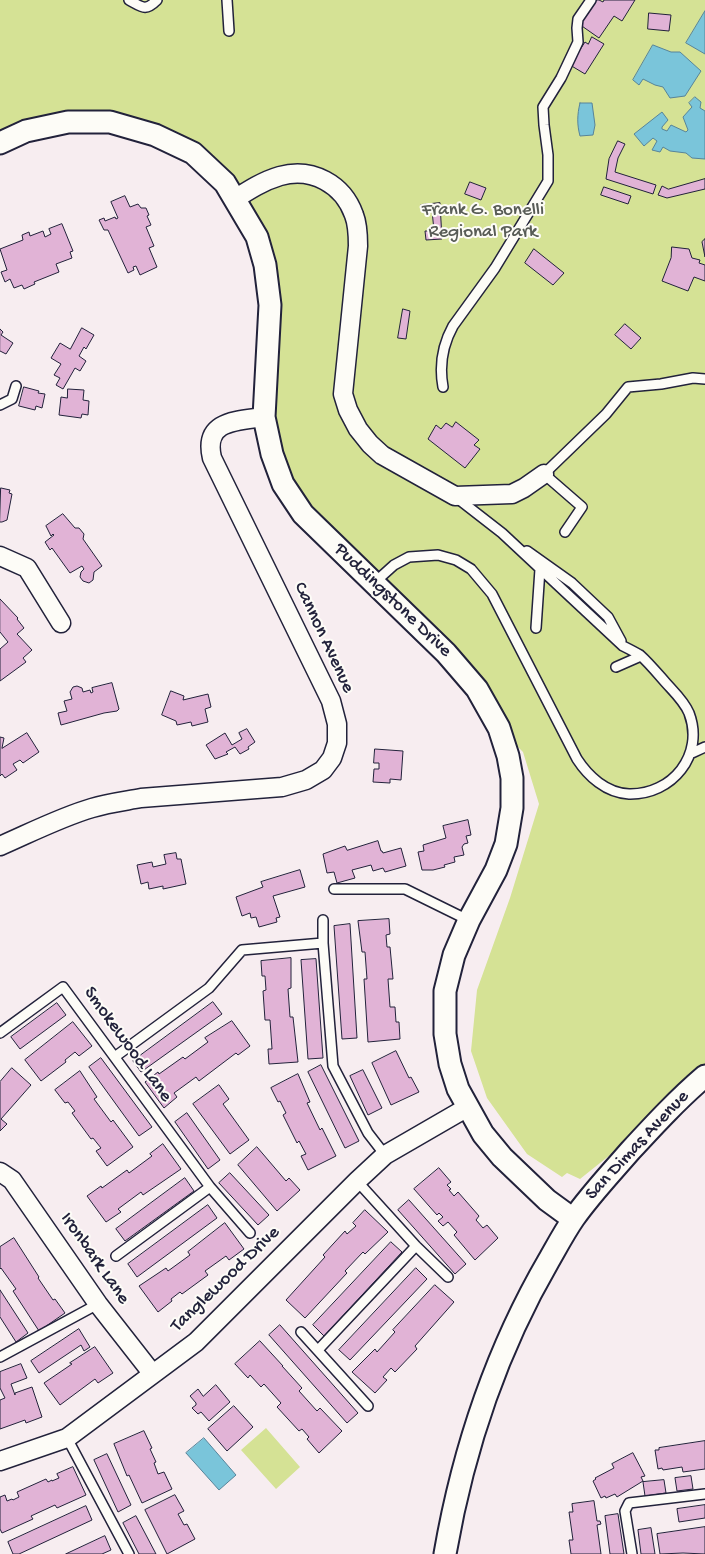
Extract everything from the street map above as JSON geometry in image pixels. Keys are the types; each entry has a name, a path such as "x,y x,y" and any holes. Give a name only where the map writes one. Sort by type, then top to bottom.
{"street":[{"name":"Puddingstone Drive","path":"0,143 26,131 68,122 110,122 155,135 192,153 225,183 257,237 265,266 270,305 264,416 272,454 283,484 304,514 373,584 446,653 477,689 499,728 508,756 512,778 512,808 506,844 496,870 469,920 454,955 445,991 445,1034 450,1064 458,1089 483,1134 502,1157 547,1200 574,1219"},
{"path":"235,199 274,178 302,173 322,178 335,186 347,201 354,216 358,232 358,246 343,394 348,410 358,429 382,455 455,496 512,494 544,474"},
{"name":"Cannon Avenue","path":"0,846 92,808 119,802 141,798 282,787 306,780 323,770 332,758 337,743 337,724 332,701 212,458 210,449 211,438 217,428 227,423 264,416"},
{"path":"0,556 27,568 61,623"},
{"name":"San Dimas Avenue","path":"445,1554 463,1468 489,1387 531,1292 574,1219 602,1182 648,1131 684,1094 705,1076"},
{"name":"Tanglewood Drive","path":"0,1461 67,1438 196,1342 385,1155 468,1108"},
{"name":"Ironbark Lane","path":"0,1172 12,1180 98,1304 152,1373"}],"lane":[{"path":"129,0 144,8 148,8 157,0"},
{"path":"226,0 229,31"},
{"path":"443,387 441,360 448,335 458,318 495,268 548,182 548,155 543,107 561,78 578,42 578,19 591,0"},
{"path":"565,532 582,507 544,474 606,414 628,387 694,378 705,380"},
{"path":"0,405 12,399 16,386"},
{"path":"455,496 502,533 572,583 608,617 623,646"},
{"path":"373,584 390,568 409,557 438,555 456,560 472,569 492,594 586,773 605,787 627,794 649,792 670,782 684,767 692,753 695,738 689,713 683,702 640,656 623,646 502,533"},
{"path":"536,628 540,569"},
{"path":"616,667 640,656"},
{"path":"692,753 705,747"},
{"path":"334,889 405,889 469,920"},
{"path":"323,920 323,943 333,1066 368,1133 385,1155"},
{"path":"116,1056 209,988 242,950 323,943"},
{"name":"Smokewood Lane","path":"0,1032 64,987 210,1187 250,1233"},
{"path":"357,1181 416,1246 448,1276"},
{"path":"116,1256 210,1187"},
{"path":"318,1350 416,1246"},
{"path":"0,1358 98,1304"},
{"path":"301,1332 368,1406"},
{"path":"67,1438 128,1554"},
{"path":"632,1554 625,1511 629,1504 705,1494"}],"green space":[{"name":"Frank G. Bonelli Regional Park","path":"0,0 705,0 705,1079 580,1179 567,1173 562,1177 527,1154 487,1098 471,1051 477,990 510,898 539,804 523,752 499,728 477,689 303,514 272,454 270,305 243,212 193,153 110,122 0,143"},
{"path":"266,1428 300,1467 276,1489 241,1450"}],"water":[{"path":"705,11 705,54 686,43"},
{"path":"653,45 671,52 680,52 701,71 685,96 670,98 663,87 643,79 639,85 633,80"},
{"path":"695,97 701,102 700,108 705,111 705,159 692,158 686,153 670,151 663,147 660,152 652,150 657,141 653,138 644,146 634,134 662,112 668,120 662,129 667,131 671,125 686,132 688,130 683,117 692,107 689,103"},
{"path":"580,103 592,103 595,125 593,135 580,136 578,112"},
{"path":"204,1438 236,1475 219,1490 186,1453"}],"building":[{"path":"595,0 603,2 604,0 635,0 622,21 614,16 599,38 579,24"},
{"path":"649,13 671,15 669,31 648,29"},
{"path":"592,37 604,44 585,74 570,65 585,42 588,44"},
{"path":"618,141 625,144 618,158 615,172 656,185 653,194 606,179 609,159"},
{"path":"705,179 705,189 667,198 658,195 662,186 668,189"},
{"path":"470,182 486,188 481,200 465,194"},
{"path":"604,187 631,196 628,204 601,195"},
{"path":"125,196 130,207 138,204 141,208 146,208 151,225 146,227 154,246 149,248 157,267 140,275 136,266 133,267 134,270 128,273 108,230 104,230 99,220 104,218 105,221 115,217 116,219 118,218 111,202"},
{"path":"440,203 442,239 426,240 425,231 434,231 432,210 422,210 421,205"},
{"path":"62,224 73,251 70,252 72,258 56,264 59,272 34,282 35,284 24,289 22,285 14,288 10,279 5,282 1,272 7,270 0,249 23,240 22,235 29,232 30,236 43,231 45,237 51,234 49,229"},
{"path":"705,239 705,257 702,242"},
{"path":"672,247 689,249 692,258 700,260 699,263 705,265 705,281 694,277 688,291 662,281 671,258"},
{"path":"534,249 564,273 553,285 525,263"},
{"path":"403,309 410,311 406,339 398,338"},
{"path":"625,324 641,338 631,349 615,335"},
{"path":"82,328 94,335 86,349 84,347 79,356 86,361 80,371 75,368 63,389 56,385 60,378 54,375 61,364 51,358 60,343 70,349"},
{"path":"0,329 3,332 1,335 13,343 6,354 0,351"},
{"path":"24,387 45,394 42,408 36,406 35,410 19,406"},
{"path":"68,389 84,390 83,400 89,401 88,415 82,414 81,418 59,415 61,397 67,398"},
{"path":"456,422 479,440 474,445 480,449 465,468 428,439 436,425 441,429 446,423 452,427"},
{"path":"1,488 10,490 9,493 12,494 7,520 0,522"},
{"path":"63,514 75,528 79,528 84,534 83,539 102,566 94,572 93,580 89,583 83,581 80,577 84,569 82,566 70,573 52,548 50,550 45,542 54,535 51,536 46,526"},
{"path":"0,599 18,618 24,628 17,634 32,650 23,658 26,662 0,681 0,649 8,642 0,632"},
{"path":"112,683 119,709 117,711 61,725 58,713 67,711 64,701 72,699 70,692 73,687 82,688 83,692 90,690 91,693 93,692 92,688"},
{"path":"171,691 184,696 183,700 208,694 211,707 205,709 208,722 192,726 191,722 177,725 176,721 162,715"},
{"path":"247,729 255,742 248,747 249,749 240,754 235,747 226,752 228,754 215,759 206,745 225,733 232,745 242,739 239,733"},
{"path":"27,733 39,752 23,763 20,760 13,764 17,770 5,778 2,774 0,776 0,737 4,738 2,748"},
{"path":"375,749 403,751 401,780 390,779 390,783 373,782 374,769 379,769 379,763 374,763"},
{"path":"468,820 471,835 466,836 468,843 462,847 464,855 454,857 455,862 444,865 445,867 422,870 418,852 424,851 423,845 446,838 443,826"},
{"path":"378,841 383,853 401,848 406,866 385,872 383,868 373,871 371,865 352,870 355,878 337,883 334,872 327,873 323,854 345,846 347,850"},
{"path":"176,853 177,859 181,859 186,884 163,889 163,886 149,889 148,882 141,884 137,865 152,862 153,867 166,864 164,855"},
{"path":"300,870 305,887 273,896 280,917 276,918 277,922 259,927 256,917 251,918 250,913 242,916 236,897 263,887 261,882"},
{"path":"389,919 390,934 386,935 387,947 390,947 393,979 388,979 390,1007 395,1007 396,1022 399,1022 400,1039 368,1042 364,979 367,979 365,952 362,952 358,921"},
{"path":"350,924 357,1038 342,1039 334,926"},
{"path":"291,958 291,988 288,989 290,1017 293,1017 298,1062 269,1064 268,1049 272,1049 270,1020 265,1020 263,991 266,990 265,976 262,976 261,961"},
{"path":"316,959 323,1058 308,1059 301,960"},
{"path":"213,1002 222,1014 141,1072 133,1061"},
{"path":"57,1003 66,1015 20,1049 11,1037"},
{"path":"232,1021 250,1046 238,1055 236,1053 199,1081 196,1077 174,1093 177,1097 164,1108 145,1082 183,1057 185,1059 208,1042 205,1038"},
{"path":"73,1022 92,1046 79,1056 75,1052 65,1060 66,1062 41,1081 25,1060"},
{"path":"396,1051 409,1078 411,1077 419,1092 391,1105 372,1063"},
{"path":"101,1058 152,1127 139,1136 89,1067"},
{"path":"321,1065 359,1141 345,1148 308,1072"},
{"path":"12,1068 31,1085 1,1119 7,1124 0,1131 0,1082"},
{"path":"363,1070 382,1108 368,1115 350,1076"},
{"path":"80,1071 97,1097 94,1099 111,1122 113,1120 133,1147 107,1166 96,1151 101,1148 93,1138 91,1139 72,1113 75,1111 68,1102 65,1103 55,1090"},
{"path":"298,1074 310,1102 307,1103 320,1130 322,1128 336,1156 308,1170 301,1156 306,1154 299,1141 297,1143 283,1115 286,1113 271,1088"},
{"path":"219,1085 229,1099 223,1104 249,1140 230,1154 193,1104"},
{"path":"187,1113 220,1160 208,1169 175,1122"},
{"path":"163,1144 181,1169 143,1195 141,1192 118,1209 121,1212 106,1222 87,1196 127,1170 129,1173 152,1156 150,1154"},
{"path":"257,1147 286,1181 289,1178 300,1190 277,1211 238,1165"},
{"path":"439,1168 451,1182 447,1185 454,1196 458,1192 479,1216 476,1220 483,1228 487,1225 498,1238 475,1260 454,1235 457,1232 448,1222 443,1226 438,1221 443,1217 439,1213 437,1215 414,1189"},
{"path":"230,1173 269,1215 258,1225 219,1183"},
{"path":"185,1178 194,1191 125,1241 116,1229"},
{"path":"409,1200 466,1264 455,1274 398,1210"},
{"path":"208,1205 217,1218 137,1277 128,1264"},
{"path":"365,1210 388,1232 365,1254 363,1252 345,1271 347,1273 305,1318 286,1300 325,1257 323,1255 345,1231 347,1234 356,1226 353,1223"},
{"path":"225,1223 244,1249 229,1260 226,1256 205,1271 208,1275 182,1294 180,1292 158,1312 139,1286 166,1268 168,1271 190,1255 188,1252"},
{"path":"14,1238 38,1278 53,1300 55,1299 65,1313 39,1331 13,1291 16,1289 0,1269 0,1247"},
{"path":"391,1242 402,1252 324,1336 313,1325"},
{"path":"416,1268 427,1279 350,1360 339,1350"},
{"path":"435,1285 454,1302 415,1346 417,1349 395,1372 391,1368 383,1377 387,1380 375,1393 352,1372 375,1349 377,1352 395,1332 393,1330"},
{"path":"0,1290 28,1333 16,1342 0,1317"},
{"path":"280,1325 358,1413 347,1423 269,1335"},
{"path":"79,1329 90,1347 84,1351 81,1345 39,1373 31,1361"},
{"path":"260,1341 302,1388 299,1391 317,1411 320,1408 342,1431 319,1453 307,1439 309,1437 302,1429 299,1431 277,1407 281,1403 264,1384 261,1387 250,1375 248,1378 235,1364"},
{"path":"95,1347 113,1373 98,1383 95,1379 60,1405 44,1383"},
{"path":"21,1364 27,1378 11,1384 15,1395 15,1393 32,1387 42,1417 26,1423 25,1420 0,1429 0,1400 5,1398 0,1388 0,1372"},
{"path":"216,1385 230,1402 209,1421 201,1412 198,1414 192,1408 196,1403 190,1396 198,1389 203,1396"},
{"path":"234,1406 253,1427 227,1451 208,1429"},
{"path":"144,1431 152,1448 150,1449 156,1462 154,1463 158,1474 164,1472 172,1489 142,1503 129,1475 127,1476 114,1444"},
{"path":"705,1441 705,1469 683,1472 682,1467 658,1469 655,1450"},
{"path":"633,1453 645,1476 641,1477 643,1481 617,1497 615,1494 601,1498 593,1481 595,1478 614,1468 612,1464"},
{"path":"107,1454 131,1505 118,1512 94,1460"},
{"path":"73,1467 86,1495 57,1508 55,1505 31,1516 33,1519 2,1533 0,1529 0,1497 5,1495 7,1501 13,1500 19,1497 17,1492 46,1479 48,1482 59,1478 57,1474"},
{"path":"691,1476 693,1489 677,1491 675,1478"},
{"path":"664,1480 666,1493 645,1496 643,1482"},
{"path":"175,1495 184,1511 178,1514 184,1525 187,1524 195,1539 167,1554 145,1510"},
{"path":"594,1501 597,1521 600,1521 601,1524 597,1525 601,1554 571,1554 569,1540 573,1540 569,1512 573,1512 572,1504"},
{"path":"705,1505 705,1518 679,1522 677,1509"},
{"path":"86,1506 92,1520 19,1554 13,1554 8,1542"},
{"path":"618,1514 624,1554 610,1554 605,1516"},
{"path":"136,1516 156,1554 139,1554 123,1523"},
{"path":"705,1527 705,1554 660,1554 657,1534"},
{"path":"651,1528 655,1554 641,1554 638,1530"},
{"path":"105,1536 111,1550 102,1554 66,1554"}]}
